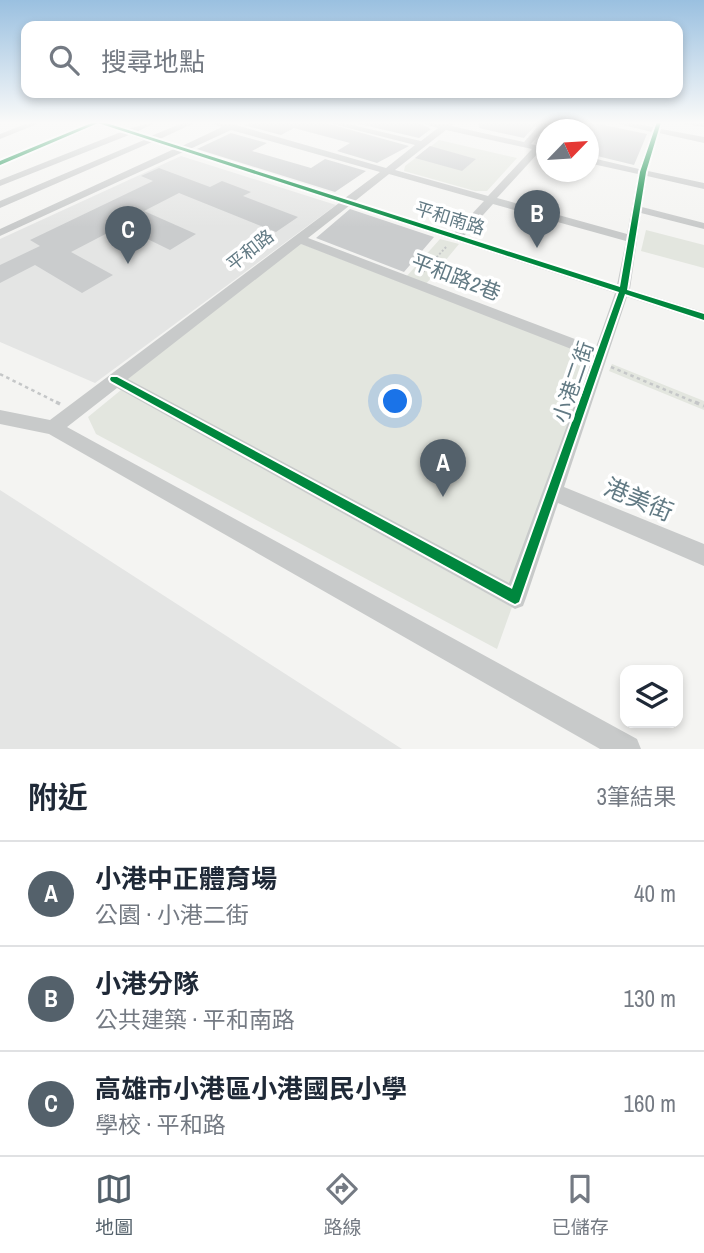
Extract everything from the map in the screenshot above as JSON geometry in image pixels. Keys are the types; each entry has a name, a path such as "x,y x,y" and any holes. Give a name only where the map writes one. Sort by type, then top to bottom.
{"street":[{"path":"16,157 37,169 62,178"},
{"path":"0,183 66,157"},
{"path":"0,205 109,157"},
{"path":"0,233 164,157"},
{"name":"平和南路","path":"206,157 704,317"},
{"path":"334,157 631,239"},
{"name":"平和路","path":"53,428 405,157"},
{"path":"457,236 534,157"},
{"name":"小港二街","path":"114,379 514,598 623,290 643,172 648,157"},
{"path":"599,162 704,186"},
{"path":"637,209 704,226"},
{"name":"平和路2巷","path":"297,239 600,359"},
{"path":"0,417 53,428 627,749"},
{"name":"港美街","path":"553,492 704,555"}],"path":[{"path":"413,283 457,236"},
{"path":"600,359 704,405"},
{"path":"0,374 74,411"}],"shaded area":[{"path":"179,157 336,205 95,383 0,342 0,239"},
{"path":"417,157 517,158 487,191 475,191 404,171 405,166"},
{"path":"646,230 704,245 704,268 641,251"},
{"path":"440,239 459,244 426,284 406,277"},
{"path":"294,241 596,357 513,592 120,375"},
{"path":"612,364 704,401 704,410 609,371"},
{"path":"121,390 512,607 497,649 96,434 88,417"},
{"path":"0,490 402,749 0,749"}],"building":[{"path":"223,157 273,157 311,168 325,159 366,171 335,192"},
{"path":"357,157 388,157 377,163"},
{"path":"469,157 476,159 462,171 415,158"},
{"path":"601,157 637,157 634,165"},
{"path":"159,168 210,187 222,181 251,192 243,196 298,217 276,232 179,193 144,211 196,234 170,250 121,226 71,252 113,275 82,293 35,265 0,283 0,265 40,246 30,240 153,181 141,176"},
{"path":"350,209 434,237 404,272 316,238"}],"cycle path":[{"path":"0,163 14,157"},
{"path":"207,157 704,317"},
{"path":"114,379 515,598 623,290 648,157"}],"place":[{"name":"小港分隊","path":"537,248"},
{"name":"高雄市小港區小港國民小學","path":"128,264"},
{"name":"小港中正體育場","path":"443,497"}]}
